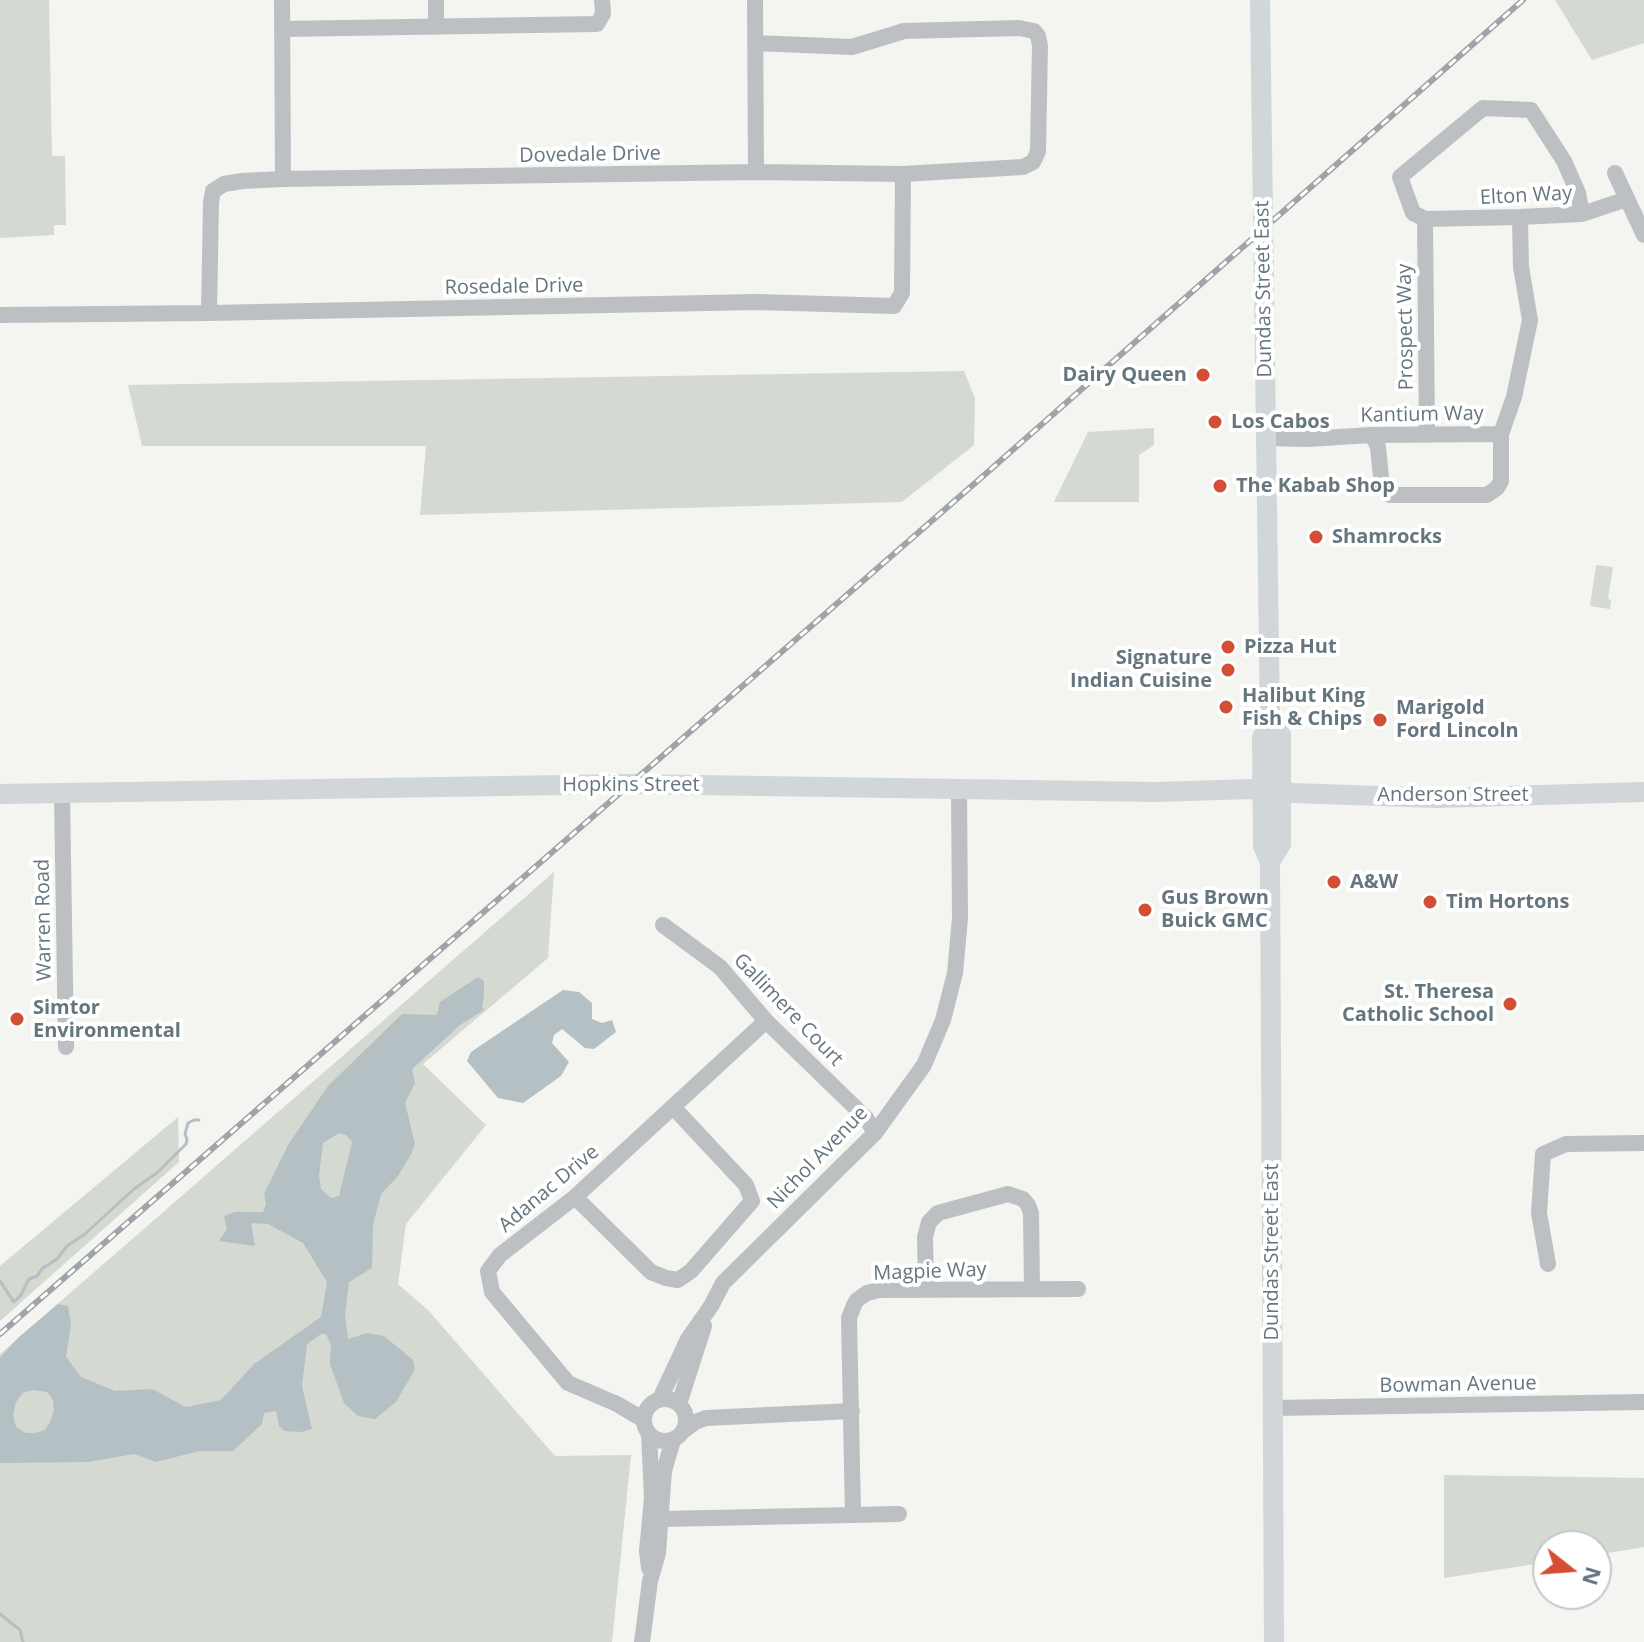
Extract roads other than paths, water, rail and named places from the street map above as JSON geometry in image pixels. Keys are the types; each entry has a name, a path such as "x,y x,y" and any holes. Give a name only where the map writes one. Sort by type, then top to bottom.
{"main road":[{"name":"Dundas Street East","path":"1260,0 1270,722 1262,738 1272,791 1263,846 1270,862 1274,1642"},
{"name":"Hopkins Street","path":"0,794 614,784 1272,791"},
{"name":"Anderson Street","path":"1272,791 1437,798 1644,792"}],"street":[{"path":"282,0 283,179"},
{"path":"436,0 436,27"},
{"path":"282,29 597,24 603,14 602,0"},
{"path":"755,0 756,172"},
{"name":"Dovedale Drive","path":"209,313 211,202 213,191 224,184 283,179 756,172 903,174 1028,166 1038,151 1040,46 1034,31 1019,28 904,31 852,47 755,43"},
{"path":"1425,219 1413,213 1400,177 1483,108 1531,110 1564,161 1578,193 1582,214"},
{"path":"1615,173 1644,235"},
{"name":"Rosedale Drive","path":"0,315 757,302 894,306 902,293 903,174"},
{"name":"Elton Way","path":"1425,219 1582,214 1627,199"},
{"name":"Kantium Way","path":"1266,438 1501,434 1514,397 1530,320 1521,267 1520,217"},
{"name":"Prospect Way","path":"1425,219 1427,435"},
{"path":"1372,435 1378,447 1382,487 1390,495 1487,495 1501,481 1501,434"},
{"name":"Nichol Avenue","path":"650,1581 647,1551 652,1498 650,1415 688,1339 723,1283 875,1133 924,1065 943,1020 955,973 960,918 959,790"},
{"name":"Warren Road","path":"62,793 66,1047"},
{"name":"Gallimere Court","path":"663,925 720,967 766,1021 866,1118 875,1133"},
{"name":"Adanac Drive","path":"650,1415 619,1400 600,1398 568,1383 492,1292 488,1271 500,1255 575,1197 766,1021"},
{"path":"575,1197 651,1272 678,1280 691,1271 752,1201 746,1185 673,1107"},
{"path":"1548,1264 1539,1213 1543,1154 1566,1144 1644,1143"},
{"path":"926,1290 925,1237 929,1222 938,1213 1008,1194 1023,1199 1031,1213 1032,1289"},
{"name":"Magpie Way","path":"853,1514 849,1318 862,1296 873,1291 1078,1289"},
{"name":"Nichol Avenue","path":"681,1407 711,1306"},
{"path":"706,1418 670,1399 650,1415 660,1441 678,1436 695,1422 706,1418 852,1411"},
{"name":"Bowman Avenue","path":"1273,1408 1644,1402"},
{"path":"678,1436 686,1423 681,1407"},
{"name":"Nichol Avenue","path":"642,1642 650,1581 658,1553 664,1471 678,1436"},
{"path":"662,1519 899,1514"}],"waterway":[{"path":"0,1281 14,1302 29,1279 37,1276 67,1246 158,1172 186,1144 188,1123 199,1120"},
{"path":"0,1614 20,1630 23,1642"}],"railway":[{"path":"0,1334 1523,0"}],"place":[{"name":"Dairy Queen","path":"1203,375"},
{"name":"Los Cabos","path":"1215,422"},
{"name":"The Kabab Shop","path":"1220,486"},
{"name":"Shamrocks","path":"1316,537"},
{"name":"Pizza Hut","path":"1228,647"},
{"name":"Signature Indian Cuisine","path":"1228,670"},
{"name":"Halibut King Fish & Chips","path":"1226,707"},
{"name":"Marigold Ford Lincoln","path":"1380,720"},
{"name":"A&W","path":"1334,882"},
{"name":"Tim Hortons","path":"1430,902"},
{"name":"Gus Brown Buick GMC","path":"1145,910"},
{"name":"St. Theresa Catholic School","path":"1510,1004"},
{"name":"Simtor Environmental","path":"17,1019"}]}
